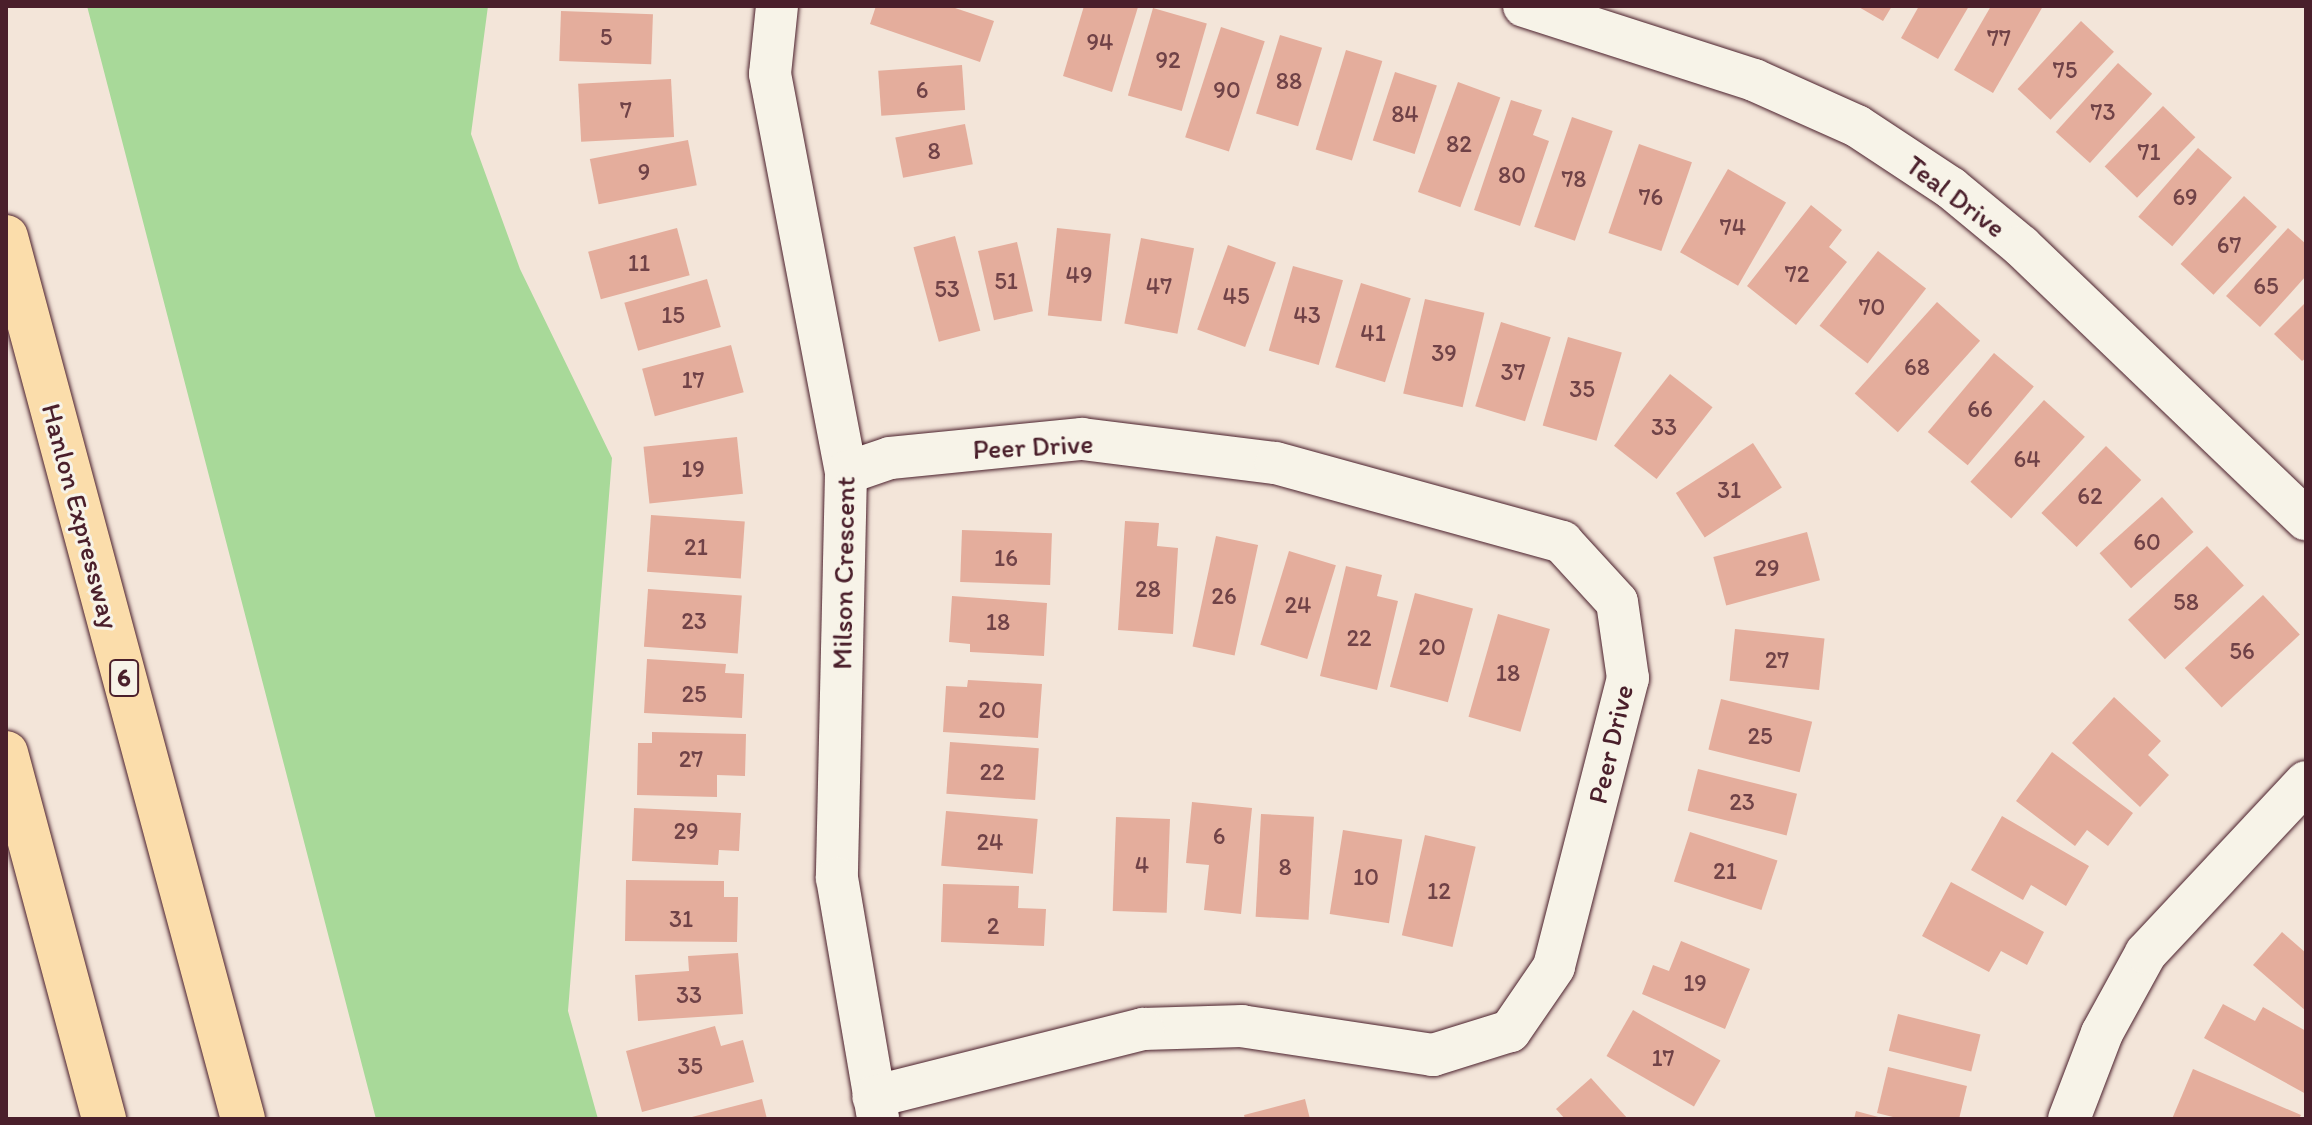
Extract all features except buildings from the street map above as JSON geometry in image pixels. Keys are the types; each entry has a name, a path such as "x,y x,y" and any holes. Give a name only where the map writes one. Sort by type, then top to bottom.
{"highway":[{"name":"Hanlon Expressway","path":"6,237 243,1119"},
{"path":"6,753 104,1119"}],"street":[{"name":"Milson Crescent","path":"777,6 770,74 846,473 837,878 876,1108"},
{"name":"Teal Drive","path":"1524,6 1754,80 1857,126 1951,188 2021,246 2306,519"},
{"name":"Peer Drive","path":"846,473 890,458 1082,439 1276,463 1562,542 1617,602 1628,678 1554,967 1510,1031 1433,1055 1242,1026 1143,1029 876,1108"},
{"path":"2069,1119 2102,1033 2146,953 2306,782"}],"green space":[{"path":"87,6 488,6 471,134 520,269 612,458 568,1011 598,1119 376,1119"}]}
